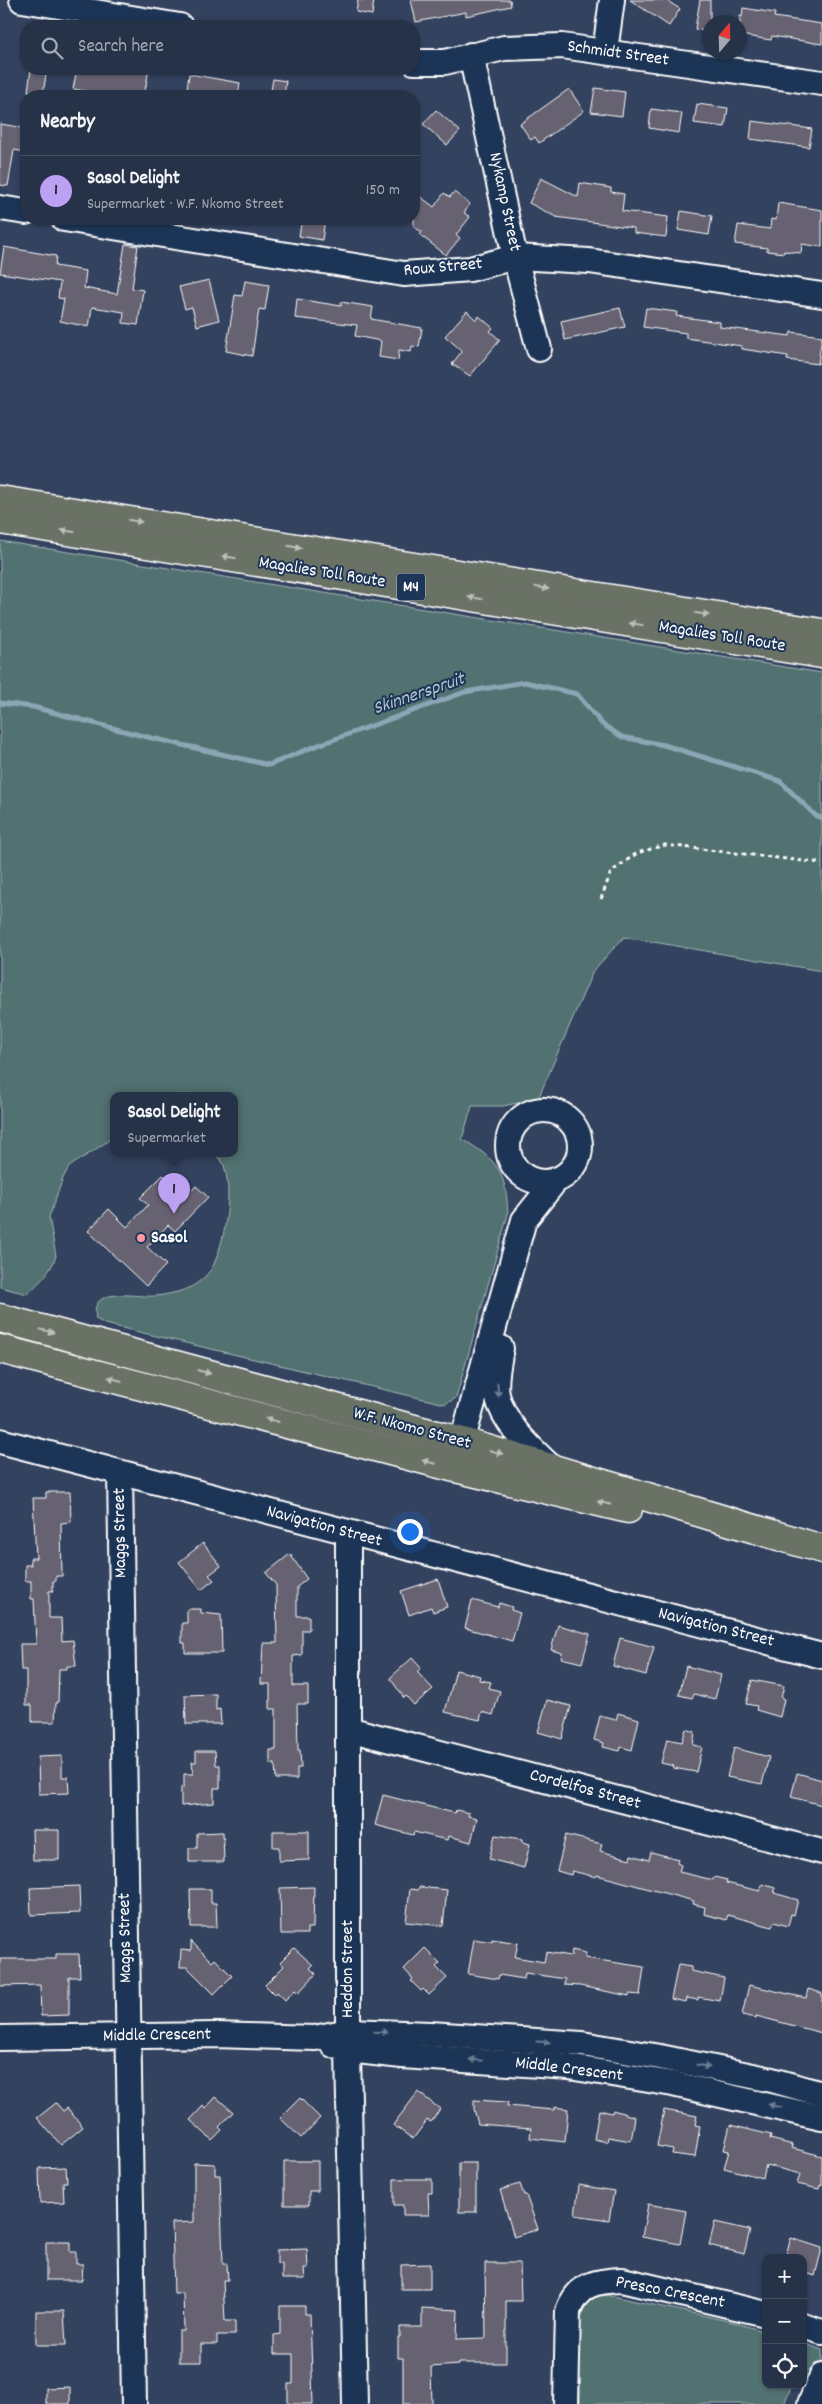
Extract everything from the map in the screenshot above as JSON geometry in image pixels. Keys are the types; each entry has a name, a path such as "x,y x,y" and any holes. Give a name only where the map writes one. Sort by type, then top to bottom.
{"main road":[{"name":"Magalies Toll Route","path":"0,500 822,633"},
{"name":"Magalies Toll Route","path":"0,520 822,654"},
{"name":"W.F. Nkomo Street","path":"0,1318 463,1442 822,1549"},
{"name":"W.F. Nkomo Street","path":"0,1349 455,1468 822,1554"}],"street":[{"path":"22,0 144,20"},
{"path":"605,51 612,0"},
{"name":"Schmidt Street","path":"420,62 446,62 471,54 534,45 605,51 822,83"},
{"name":"Nykamp Street","path":"471,54 515,257 539,349"},
{"path":"0,208 20,211"},
{"name":"Roux Street","path":"101,225 404,274 470,269 515,257 597,262 822,295"},
{"path":"518,1171 533,1181 545,1182 556,1180 566,1175 574,1166 579,1156 578,1134 573,1124 564,1116 554,1111 541,1110 529,1112 518,1120 511,1130 507,1142 508,1154 518,1171 524,1220"},
{"path":"455,1468 524,1220 556,1180"},
{"path":"514,1255 497,1377 497,1395 503,1410 520,1436 553,1469"},
{"name":"Navigation Street","path":"0,1441 348,1534 822,1656"},
{"name":"Maggs Street","path":"120,1473 134,2404"},
{"name":"Heddon Street","path":"348,1534 348,2041 355,2404"},
{"name":"Cordelfos Street","path":"348,1729 822,1852"},
{"name":"Middle Crescent","path":"348,2041 422,2033 582,2044 660,2057 753,2076 822,2094"},
{"name":"Middle Crescent","path":"0,2038 216,2035 348,2041 402,2056 568,2067 673,2084 822,2118"},
{"path":"349,2082 372,2067 402,2056"},
{"name":"Presco Crescent","path":"566,2404 568,2311 577,2294 598,2282 622,2280 762,2313"},
{"path":"807,2327 822,2332"},
{"path":"810,2404 822,2376"}],"path":[{"path":"600,899 610,872 637,853 666,845 822,863"}],"green space":[{"path":"0,541 822,673 822,971 624,937 593,971 538,1099 503,1106 472,1106 462,1139 484,1154 498,1169 505,1188 508,1214 456,1398 445,1404 105,1324 96,1319 95,1308 99,1301 106,1297 116,1295 155,1296 177,1292 195,1284 205,1277 212,1268 221,1245 228,1201 226,1174 223,1163 217,1157 238,1157 238,1092 110,1092 110,1140 69,1167 49,1217 56,1256 51,1267 27,1294 0,1287"},
{"path":"598,2295 612,2296 733,2322 762,2331 762,2389 790,2389 784,2404 580,2404 579,2318 584,2304"},
{"path":"807,2344 822,2350 822,2392 807,2386"}],"building":[{"path":"358,0 374,0 372,15 356,12"},
{"path":"411,0 510,0 511,6 466,16 466,12 420,21 416,20"},
{"path":"630,0 666,0 680,9 669,26"},
{"path":"700,0 710,0 710,15 702,15 702,30 695,29"},
{"path":"743,8 775,13 774,17 822,24 822,44 772,36 771,40 747,36 747,15 742,15"},
{"path":"30,75 46,75 44,90 28,90"},
{"path":"76,75 148,75 145,90 73,89"},
{"path":"189,75 240,83 239,90 187,90"},
{"path":"273,79 286,81 285,90 271,90"},
{"path":"595,88 625,92 622,116 591,112"},
{"path":"569,89 584,111 539,143 535,137 531,140 520,124"},
{"path":"697,104 728,108 725,127 694,123"},
{"path":"651,109 682,113 679,133 649,128"},
{"path":"436,110 460,131 447,145 423,124"},
{"path":"752,121 812,129 809,147 750,139"},
{"path":"0,124 20,127 20,151 14,150 8,186 0,185"},
{"path":"541,178 578,197 580,183 611,188 611,192 624,194 622,211 668,217 666,237 634,233 634,228 556,217 529,203"},
{"path":"454,192 470,204 464,213 470,217 456,235 460,238 446,255 420,235 422,232 414,227 414,225 420,225 421,197 434,207 444,193 450,197"},
{"path":"778,203 822,210 822,247 802,244 801,253 784,251 784,253 767,251 767,248 735,244 738,225 770,229 771,219 776,220"},
{"path":"681,211 712,216 709,235 678,230"},
{"path":"301,225 324,225 322,240 299,236"},
{"path":"125,244 138,246 132,288 143,290 138,325 123,323 124,312 92,307 89,327 60,321 64,299 58,298 60,282 0,273 4,247 56,256 55,266 86,271 84,288 117,294"},
{"path":"209,280 219,320 197,326 192,307 185,309 179,287"},
{"path":"245,281 269,285 265,310 259,309 252,356 226,351 235,295 242,296"},
{"path":"297,299 341,306 341,302 373,307 371,319 422,328 419,347 412,346 411,352 399,350 398,360 379,357 381,341 355,336 357,325 295,318"},
{"path":"620,308 625,327 565,340 561,321"},
{"path":"646,308 677,312 676,316 720,322 720,327 790,336 791,332 822,336 818,364 787,360 788,356 742,349 742,346 686,338 686,333 643,327"},
{"path":"467,311 476,320 479,316 493,328 490,331 500,340 470,376 452,364 462,351 445,336"},
{"path":"163,1175 186,1196 196,1186 208,1197 175,1231 168,1225 147,1247 166,1265 146,1286 88,1231 109,1209 127,1227 148,1205 140,1198"},
{"path":"46,1492 70,1492 71,1522 61,1523 62,1576 56,1576 56,1581 53,1581 53,1591 49,1591 49,1618 61,1618 62,1641 73,1640 76,1666 67,1666 67,1669 59,1669 58,1703 56,1703 55,1722 32,1722 32,1705 26,1705 26,1670 21,1670 20,1644 36,1644 34,1599 31,1599 31,1581 25,1581 25,1565 31,1565 30,1558 36,1558 33,1498 46,1498"},
{"path":"203,1543 221,1566 209,1575 214,1580 201,1590 179,1562"},
{"path":"290,1554 307,1579 297,1587 297,1616 309,1616 309,1630 302,1630 302,1655 293,1656 293,1686 308,1686 308,1704 297,1704 298,1750 300,1750 301,1768 297,1768 297,1779 276,1779 275,1764 270,1764 270,1750 276,1750 276,1709 270,1709 270,1684 261,1684 263,1643 277,1643 276,1585 266,1573"},
{"path":"438,1579 447,1607 433,1612 431,1607 409,1615 401,1591"},
{"path":"472,1600 498,1607 499,1603 512,1607 511,1610 520,1613 512,1641 465,1628"},
{"path":"187,1609 201,1609 201,1613 221,1615 222,1653 185,1653 185,1643 182,1643 182,1623 187,1623"},
{"path":"558,1625 590,1634 582,1663 561,1658 562,1653 551,1650"},
{"path":"620,1638 654,1647 646,1675 613,1666"},
{"path":"412,1658 421,1668 417,1672 433,1689 414,1705 406,1696 404,1698 390,1678"},
{"path":"686,1666 721,1675 715,1699 694,1694 692,1698 679,1695"},
{"path":"456,1670 480,1676 479,1680 491,1682 489,1688 500,1691 493,1715 482,1712 480,1720 445,1712"},
{"path":"752,1680 784,1686 781,1698 784,1699 780,1717 756,1710 757,1706 746,1704"},
{"path":"216,1694 216,1710 220,1709 221,1724 186,1724 185,1695"},
{"path":"547,1700 571,1706 562,1739 538,1732"},
{"path":"618,1713 639,1719 632,1750 621,1747 620,1751 603,1747 604,1743 594,1740 600,1716 616,1720"},
{"path":"686,1729 695,1732 693,1745 702,1747 696,1772 673,1768 674,1766 661,1763 667,1739 682,1742"},
{"path":"734,1748 769,1757 762,1784 727,1777"},
{"path":"196,1751 215,1751 216,1765 220,1765 220,1788 214,1788 214,1803 181,1806 181,1787 184,1787 184,1774 193,1774 192,1762 196,1762"},
{"path":"62,1756 62,1777 68,1777 69,1793 39,1794 38,1757"},
{"path":"797,1773 822,1780 822,1805 791,1797"},
{"path":"383,1795 455,1813 456,1810 469,1813 468,1816 477,1818 471,1842 448,1836 447,1840 414,1832 413,1835 375,1825"},
{"path":"32,1830 59,1830 59,1860 33,1860"},
{"path":"273,1831 309,1831 309,1860 279,1861 279,1847 273,1847"},
{"path":"223,1832 224,1862 189,1862 189,1848 197,1848 197,1833"},
{"path":"495,1835 522,1839 522,1842 530,1844 524,1868 489,1859"},
{"path":"566,1835 602,1844 600,1851 630,1859 631,1855 649,1860 651,1852 678,1859 677,1863 681,1865 679,1872 713,1880 714,1877 727,1880 726,1883 760,1891 762,1884 775,1888 774,1893 798,1900 794,1915 791,1914 788,1926 774,1922 772,1927 728,1915 726,1920 704,1914 705,1907 693,1904 694,1901 597,1875 596,1877 572,1871 571,1875 557,1871"},
{"path":"79,1886 80,1913 31,1915 30,1888"},
{"path":"314,1887 313,1928 307,1928 307,1934 281,1934 280,1888"},
{"path":"419,1887 447,1890 443,1926 406,1922 410,1889 418,1890"},
{"path":"190,1889 211,1889 211,1903 216,1903 217,1927 191,1927"},
{"path":"474,1939 492,1942 492,1939 518,1943 515,1957 544,1962 546,1952 571,1956 572,1950 586,1953 585,1958 644,1967 640,1995 629,1994 629,1996 580,1986 564,1985 565,1979 525,1973 524,1979 499,1975 498,1979 468,1974"},
{"path":"191,1941 212,1962 215,1959 232,1976 214,1994 187,1967 180,1967 181,1950 191,1951"},
{"path":"294,1948 313,1965 310,1968 316,1974 298,1993 295,1990 285,2000 277,1992 275,1995 265,1985 284,1966 280,1962"},
{"path":"425,1948 440,1963 436,1967 447,1978 429,1995 423,1989 421,1991 411,1981 413,1979 404,1969"},
{"path":"56,1954 79,1954 80,1977 69,1977 69,2015 41,2016 40,1985 0,1986 0,1959 56,1959"},
{"path":"678,1965 691,1967 691,1971 724,1978 720,2001 698,1997 698,2000 687,1998 686,2002 671,1999"},
{"path":"749,1985 806,1998 808,1989 822,1993 822,2033 756,2016 756,2018 742,2015"},
{"path":"418,2092 440,2109 431,2122 427,2120 413,2139 393,2125"},
{"path":"216,2097 233,2112 219,2127 222,2130 212,2140 190,2120 203,2106 205,2109"},
{"path":"300,2098 320,2118 301,2138 280,2118"},
{"path":"474,2100 508,2102 507,2106 554,2110 554,2107 568,2109 565,2142 530,2138 531,2128 478,2124"},
{"path":"56,2103 63,2111 67,2108 83,2127 61,2145 37,2118"},
{"path":"599,2110 612,2113 613,2110 635,2117 631,2141 608,2137 607,2142 594,2139"},
{"path":"664,2110 697,2116 695,2125 700,2126 695,2157 672,2154 673,2149 657,2146"},
{"path":"730,2125 771,2135 770,2139 793,2145 792,2148 822,2156 822,2186 820,2185 819,2189 797,2184 800,2174 766,2165 763,2178 724,2168 729,2151 724,2150"},
{"path":"284,2161 318,2161 318,2191 309,2191 309,2205 284,2205"},
{"path":"194,2163 215,2164 215,2175 220,2175 223,2264 227,2264 228,2280 223,2280 225,2321 235,2321 235,2335 217,2335 217,2344 201,2344 201,2362 179,2362 179,2331 184,2331 183,2293 174,2293 172,2223 194,2222"},
{"path":"459,2163 476,2163 476,2212 459,2212"},
{"path":"66,2167 67,2182 63,2182 64,2202 40,2203 39,2168"},
{"path":"394,2179 432,2179 432,2193 428,2193 429,2215 403,2215 403,2205 394,2205"},
{"path":"520,2184 538,2229 514,2237 500,2190"},
{"path":"579,2185 614,2191 609,2220 575,2215"},
{"path":"648,2204 686,2211 680,2244 642,2237"},
{"path":"715,2222 750,2230 744,2254 709,2245"},
{"path":"791,2238 822,2248 815,2276 807,2273 807,2254 786,2254"},
{"path":"46,2242 70,2242 70,2252 76,2252 76,2264 83,2264 82,2280 46,2280"},
{"path":"307,2249 308,2268 304,2268 305,2279 282,2279 282,2264 277,2264 277,2250"},
{"path":"485,2263 520,2263 521,2301 506,2301 506,2363 458,2363 458,2365 431,2367 432,2404 403,2404 403,2358 398,2358 400,2327 422,2327 422,2308 458,2310 457,2339 486,2338"},
{"path":"430,2264 430,2289 401,2289 401,2265"},
{"path":"280,2306 305,2306 305,2314 310,2314 313,2404 288,2404 288,2384 293,2384 293,2354 274,2354 274,2335 280,2334"},
{"path":"36,2311 64,2311 66,2345 36,2345"},
{"path":"70,2387 70,2404 46,2404 46,2388"}],"waterway":[{"name":"Skinnerspruit","path":"0,703 33,707 139,735 269,765 313,747 465,692 525,682 577,694 602,724 622,737 664,745 780,781 816,816 822,818"}],"place":[{"name":"Sasol Delight","path":"174,1214"},
{"name":"Sasol","path":"141,1238"}]}
